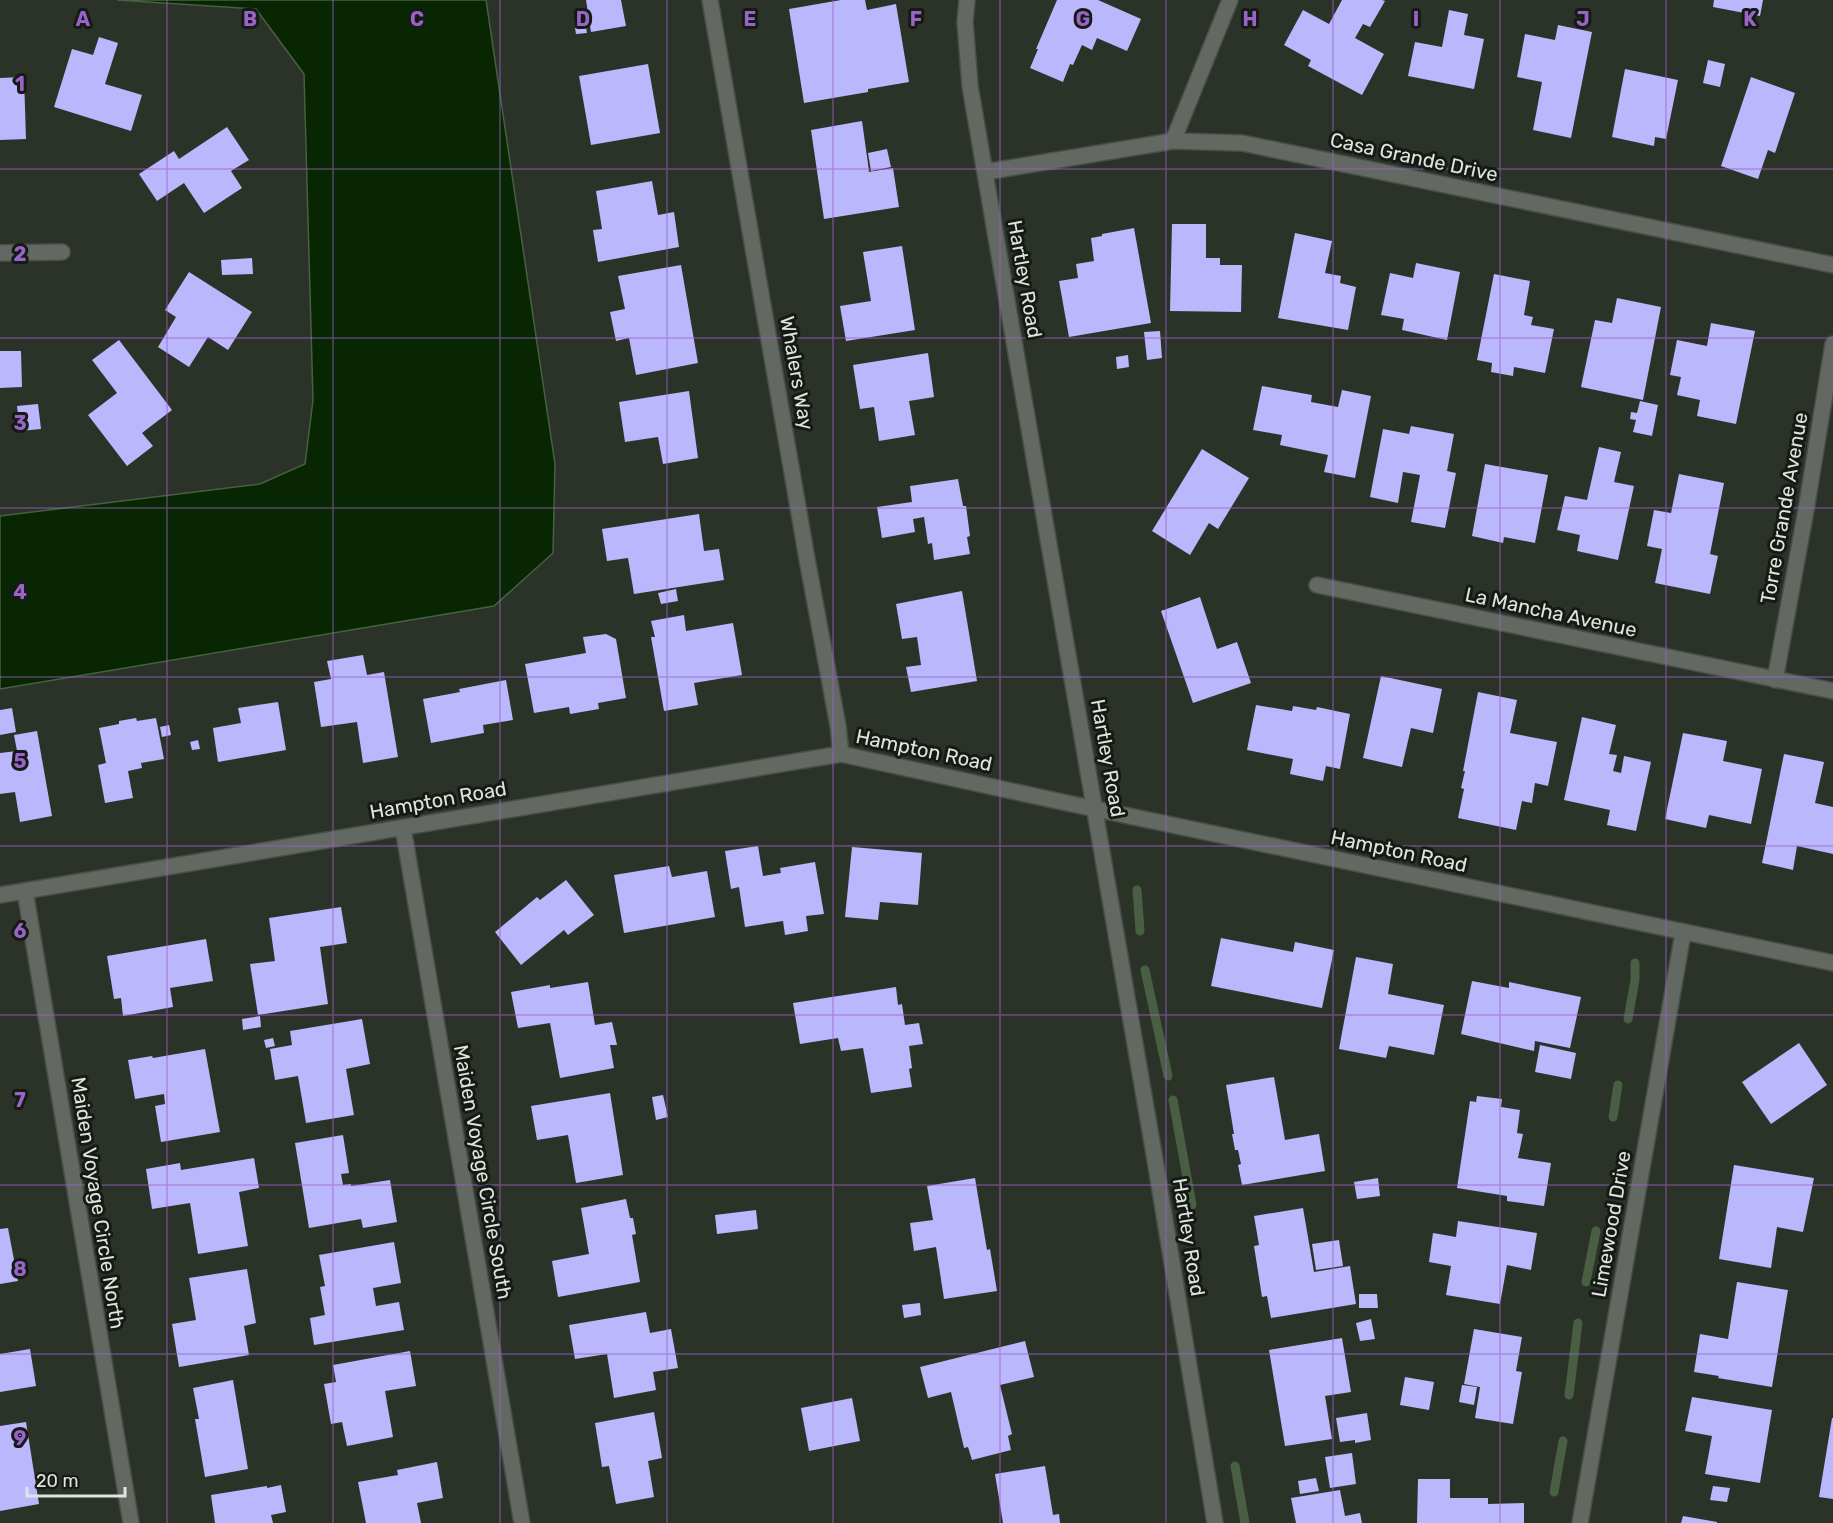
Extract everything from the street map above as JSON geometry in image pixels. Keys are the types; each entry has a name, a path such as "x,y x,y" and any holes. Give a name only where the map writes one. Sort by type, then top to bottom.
{"street":[{"name":"Whalers Way","path":"710,0 838,726 841,754"},
{"name":"Hartley Road","path":"967,0 965,22 970,86 984,172 1095,808 1215,1523"},
{"path":"1173,141 1230,0"},
{"name":"Casa Grande Drive","path":"984,172 1173,141 1242,143 1833,265"},
{"path":"0,253 62,252"},
{"name":"Torre Grande Avenue","path":"1775,680 1833,344"},
{"name":"La Mancha Avenue","path":"1317,585 1833,691"},
{"name":"Hampton Road","path":"0,895 841,754 1833,963"},
{"name":"Maiden Voyage Circle South","path":"403,828 522,1523"},
{"name":"Maiden Voyage Circle North","path":"25,891 130,1523"},
{"name":"Limewood Drive","path":"1580,1523 1683,933"}],"shaded area":[{"path":"117,0 486,0 555,464 553,553 494,606 0,689 0,516 260,484 305,464 313,400 304,74 256,9"}],"building":[{"path":"586,0 621,0 626,26 591,32"},
{"path":"841,0 865,0 867,10 896,4 909,82 804,103 789,9"},
{"path":"1057,0 1098,0 1141,19 1127,51 1097,38 1092,50 1082,45 1073,65 1070,64 1063,82 1030,68"},
{"path":"1342,0 1385,1 1370,27 1363,24 1355,38 1384,54 1362,95 1308,66 1311,60 1284,45 1303,10 1329,24"},
{"path":"1714,0 1763,0 1760,16 1713,7"},
{"path":"1449,10 1468,14 1464,35 1484,39 1474,89 1408,76 1415,42 1442,47"},
{"path":"585,20 587,33 576,34 574,22"},
{"path":"1558,25 1592,32 1571,138 1533,130 1542,82 1517,77 1525,34 1555,40"},
{"path":"99,37 118,43 105,84 142,95 131,131 54,107 72,49 93,55"},
{"path":"1708,60 1725,64 1720,87 1703,83"},
{"path":"648,64 660,133 591,145 579,76"},
{"path":"1625,69 1678,80 1666,139 1655,137 1654,146 1612,137"},
{"path":"24,77 26,139 0,140 0,78"},
{"path":"1751,77 1795,93 1775,153 1768,150 1758,179 1721,166"},
{"path":"862,121 868,172 893,168 899,207 824,219 811,130"},
{"path":"227,127 249,160 231,171 242,188 204,213 184,183 157,201 139,174 174,151 179,159"},
{"path":"887,149 891,167 871,171 868,153"},
{"path":"652,181 658,215 674,212 679,247 598,262 593,230 602,229 596,191"},
{"path":"1172,224 1206,224 1206,258 1220,258 1220,265 1242,265 1241,312 1170,311"},
{"path":"1134,228 1151,323 1069,337 1059,281 1078,278 1076,264 1094,261 1091,238"},
{"path":"1295,233 1332,241 1325,273 1341,276 1340,283 1356,287 1348,330 1278,318"},
{"path":"902,246 915,330 846,341 840,306 871,301 863,252"},
{"path":"252,258 253,274 222,275 221,260"},
{"path":"1416,263 1460,272 1447,340 1402,330 1404,319 1381,315 1390,273 1413,278"},
{"path":"681,265 698,363 636,375 629,338 616,341 610,312 625,309 618,276"},
{"path":"189,272 252,312 228,350 208,337 189,367 158,347 176,317 165,310"},
{"path":"1494,274 1530,281 1524,315 1533,317 1531,325 1554,329 1545,373 1514,367 1513,376 1491,372 1492,363 1477,360"},
{"path":"1617,298 1661,307 1643,400 1581,387 1595,320 1612,323"},
{"path":"1711,323 1755,331 1736,424 1697,416 1700,400 1677,395 1681,377 1670,375 1677,340 1707,346"},
{"path":"1160,331 1162,358 1147,360 1144,332"},
{"path":"119,340 172,410 142,433 153,446 127,466 88,415 117,393 92,360"},
{"path":"0,351 21,351 22,387 0,388"},
{"path":"928,353 934,397 909,401 915,435 879,441 874,407 860,409 853,365"},
{"path":"1128,355 1129,367 1117,369 1116,357"},
{"path":"1262,386 1312,395 1311,402 1338,407 1342,390 1371,396 1355,478 1324,472 1328,455 1280,445 1282,435 1253,430"},
{"path":"689,391 698,458 663,464 658,437 625,442 619,402"},
{"path":"1640,401 1658,405 1652,436 1633,432 1636,420 1630,419 1631,412 1637,413"},
{"path":"38,404 41,429 20,431 17,406"},
{"path":"1411,426 1454,434 1447,471 1456,473 1445,528 1411,522 1420,475 1403,472 1398,503 1370,497 1383,429 1409,434"},
{"path":"1599,447 1621,452 1614,482 1634,486 1618,560 1577,551 1580,535 1557,530 1565,496 1587,500"},
{"path":"1202,449 1249,478 1218,529 1209,523 1190,555 1152,531"},
{"path":"1485,464 1548,475 1535,543 1504,537 1503,543 1472,536"},
{"path":"1679,474 1724,483 1710,554 1718,556 1710,594 1655,583 1662,549 1647,546 1654,510 1671,513"},
{"path":"958,479 963,506 966,506 970,554 934,560 932,543 928,544 924,517 913,519 915,532 882,538 877,507 912,502 910,486"},
{"path":"699,514 704,551 719,549 724,580 634,594 628,558 607,561 602,529"},
{"path":"676,589 678,601 661,604 658,593"},
{"path":"962,591 977,681 911,692 906,667 921,665 917,637 902,639 896,604"},
{"path":"1200,597 1217,649 1237,642 1251,683 1193,703 1161,611"},
{"path":"684,615 686,631 733,623 742,675 694,683 698,705 664,711 651,637 655,637 651,621"},
{"path":"606,634 616,639 626,698 598,703 599,709 570,714 569,707 534,713 525,664 586,653 583,637"},
{"path":"363,655 367,675 384,672 398,757 363,763 357,722 321,727 314,682 331,679 327,661"},
{"path":"1381,676 1442,689 1433,733 1411,728 1402,767 1363,758"},
{"path":"506,680 513,720 483,725 484,733 431,743 423,699"},
{"path":"1478,692 1517,700 1510,733 1557,742 1548,786 1535,783 1532,803 1522,801 1516,830 1458,818 1464,789 1461,788 1465,771 1463,771"},
{"path":"278,702 286,750 218,762 213,728 241,723 238,708"},
{"path":"1256,705 1292,711 1293,706 1316,710 1317,707 1350,714 1340,769 1326,766 1323,781 1290,774 1293,759 1247,750"},
{"path":"12,708 16,732 0,735 0,710"},
{"path":"1582,717 1616,725 1609,754 1617,755 1613,771 1621,773 1624,756 1651,762 1636,831 1607,825 1610,810 1564,800"},
{"path":"136,718 137,721 156,718 164,759 141,763 142,768 128,771 133,798 105,803 98,765 106,763 99,728"},
{"path":"169,725 171,735 162,737 160,727"},
{"path":"37,731 52,816 20,822 15,792 0,794 0,753 17,751 14,735"},
{"path":"1683,733 1727,741 1723,761 1762,769 1751,824 1709,815 1706,828 1665,819"},
{"path":"198,740 200,749 192,750 190,742"},
{"path":"1784,754 1824,762 1815,803 1833,807 1833,854 1797,846 1793,870 1762,863"},
{"path":"758,846 763,876 781,873 780,868 815,862 824,914 806,916 808,931 785,935 783,921 745,927 739,887 731,889 725,851"},
{"path":"852,847 922,853 918,905 880,902 878,920 845,917"},
{"path":"669,866 672,877 707,871 715,917 624,933 614,875"},
{"path":"566,880 594,915 568,935 564,930 521,965 495,932 537,897 540,900"},
{"path":"341,907 347,943 320,947 328,1004 258,1015 250,964 275,961 269,918"},
{"path":"1221,938 1293,952 1295,942 1334,950 1322,1008 1211,986"},
{"path":"206,939 213,981 170,988 173,1007 123,1016 121,998 114,999 107,956"},
{"path":"1356,957 1393,964 1388,994 1444,1005 1434,1055 1389,1046 1386,1058 1339,1049"},
{"path":"1472,981 1509,988 1509,982 1581,997 1570,1048 1535,1041 1534,1051 1461,1034"},
{"path":"588,982 595,1025 612,1022 617,1045 610,1045 614,1068 560,1078 550,1023 518,1028 511,992 550,985 550,988"},
{"path":"896,987 898,1005 902,1004 905,1025 919,1023 923,1044 909,1046 912,1087 871,1093 863,1048 841,1051 838,1038 800,1044 793,1003"},
{"path":"260,1016 261,1027 243,1030 242,1019"},
{"path":"362,1019 370,1064 346,1069 354,1115 306,1123 298,1076 275,1080 270,1049 292,1045 290,1031"},
{"path":"273,1038 275,1046 266,1048 264,1040"},
{"path":"1799,1043 1827,1085 1771,1124 1742,1082"},
{"path":"1540,1045 1576,1053 1571,1079 1535,1072"},
{"path":"205,1049 220,1132 161,1142 155,1106 165,1104 164,1094 135,1099 128,1060"},
{"path":"1274,1077 1285,1140 1319,1134 1325,1171 1242,1185 1238,1165 1241,1164 1238,1150 1235,1150 1226,1085"},
{"path":"610,1093 623,1175 576,1183 568,1135 537,1140 531,1106"},
{"path":"663,1095 668,1117 656,1120 652,1097"},
{"path":"1477,1096 1502,1099 1501,1107 1520,1110 1517,1133 1523,1134 1518,1158 1551,1163 1544,1206 1507,1201 1507,1196 1457,1188 1470,1101 1476,1102"},
{"path":"343,1135 349,1173 341,1174 343,1185 351,1184 351,1186 390,1180 397,1222 363,1228 361,1219 309,1228 295,1143"},
{"path":"254,1158 259,1188 239,1192 248,1246 198,1254 190,1203 152,1209 146,1169 180,1163 181,1170"},
{"path":"1734,1165 1814,1178 1803,1232 1777,1227 1771,1268 1719,1259"},
{"path":"975,1178 987,1250 990,1249 997,1291 944,1299 936,1247 914,1251 910,1223 933,1220 927,1186"},
{"path":"1378,1178 1380,1196 1357,1199 1354,1182"},
{"path":"626,1199 636,1234 632,1235 640,1282 558,1297 552,1261 589,1254 581,1208"},
{"path":"1303,1208 1314,1272 1350,1266 1356,1304 1271,1318 1267,1296 1262,1297 1254,1246 1259,1245 1254,1216"},
{"path":"756,1210 758,1229 717,1234 715,1215"},
{"path":"1458,1221 1537,1233 1531,1270 1507,1265 1500,1304 1446,1295 1451,1266 1429,1262 1433,1233 1456,1237"},
{"path":"8,1228 18,1281 0,1284 0,1229"},
{"path":"1339,1240 1343,1266 1316,1270 1312,1244"},
{"path":"394,1242 401,1283 373,1288 376,1306 399,1302 404,1330 314,1345 310,1318 325,1315 320,1287 325,1286 319,1255"},
{"path":"247,1269 256,1323 244,1326 249,1355 179,1367 172,1324 196,1320 189,1278"},
{"path":"1737,1282 1788,1290 1772,1387 1694,1372 1700,1334 1728,1339"},
{"path":"1359,1294 1377,1294 1378,1308 1359,1308"},
{"path":"920,1303 921,1315 904,1318 902,1305"},
{"path":"646,1312 650,1333 671,1329 678,1368 653,1372 656,1390 614,1398 607,1354 575,1359 569,1325"},
{"path":"1371,1319 1375,1339 1360,1341 1356,1323"},
{"path":"1474,1329 1522,1337 1516,1371 1522,1372 1513,1424 1475,1418 1480,1387 1464,1384"},
{"path":"1342,1338 1351,1392 1325,1396 1332,1439 1285,1446 1269,1350"},
{"path":"1025,1341 1034,1377 1000,1385 1012,1434 1008,1436 1011,1450 972,1460 968,1447 964,1448 951,1392 928,1398 920,1367"},
{"path":"30,1349 36,1386 0,1392 0,1354"},
{"path":"410,1351 416,1386 385,1391 393,1437 347,1446 342,1422 331,1424 324,1384 336,1382 333,1365"},
{"path":"1405,1377 1434,1382 1429,1410 1400,1405"},
{"path":"233,1380 248,1469 205,1477 195,1419 199,1419 193,1388"},
{"path":"1462,1385 1477,1387 1474,1405 1459,1402"},
{"path":"1692,1397 1772,1410 1760,1483 1705,1474 1712,1436 1685,1431"},
{"path":"852,1398 860,1441 809,1451 801,1408"},
{"path":"654,1412 662,1458 648,1461 654,1497 616,1504 609,1466 602,1467 595,1423"},
{"path":"1367,1413 1371,1440 1355,1443 1355,1440 1340,1442 1336,1418"},
{"path":"1833,1418 1833,1499 1819,1497"},
{"path":"26,1422 39,1504 0,1511 0,1426"},
{"path":"1352,1453 1356,1484 1330,1488 1325,1457"},
{"path":"437,1462 443,1498 417,1503 421,1523 366,1523 358,1482 398,1475 397,1470"},
{"path":"1045,1466 1053,1515 1059,1514 1060,1523 1003,1523 995,1474"},
{"path":"1316,1478 1319,1491 1300,1494 1298,1481"},
{"path":"1418,1479 1450,1479 1450,1498 1488,1498 1488,1504 1524,1503 1524,1523 1417,1523"},
{"path":"281,1485 286,1512 271,1515 273,1523 215,1523 211,1495"},
{"path":"1713,1486 1730,1488 1727,1502 1710,1500"},
{"path":"1340,1490 1345,1516 1360,1513 1362,1523 1296,1523 1291,1498"},
{"path":"1683,1516 1717,1522 1717,1523 1681,1523"}],"waterway":[{"path":"1137,890 1140,931"},
{"path":"1628,1019 1635,980 1635,963"},
{"path":"1145,970 1168,1076"},
{"path":"1613,1117 1618,1085"},
{"path":"1173,1100 1192,1205"},
{"path":"1586,1282 1596,1231"},
{"path":"1569,1395 1578,1323"},
{"path":"1554,1492 1563,1441"},
{"path":"1235,1466 1245,1523"}]}
